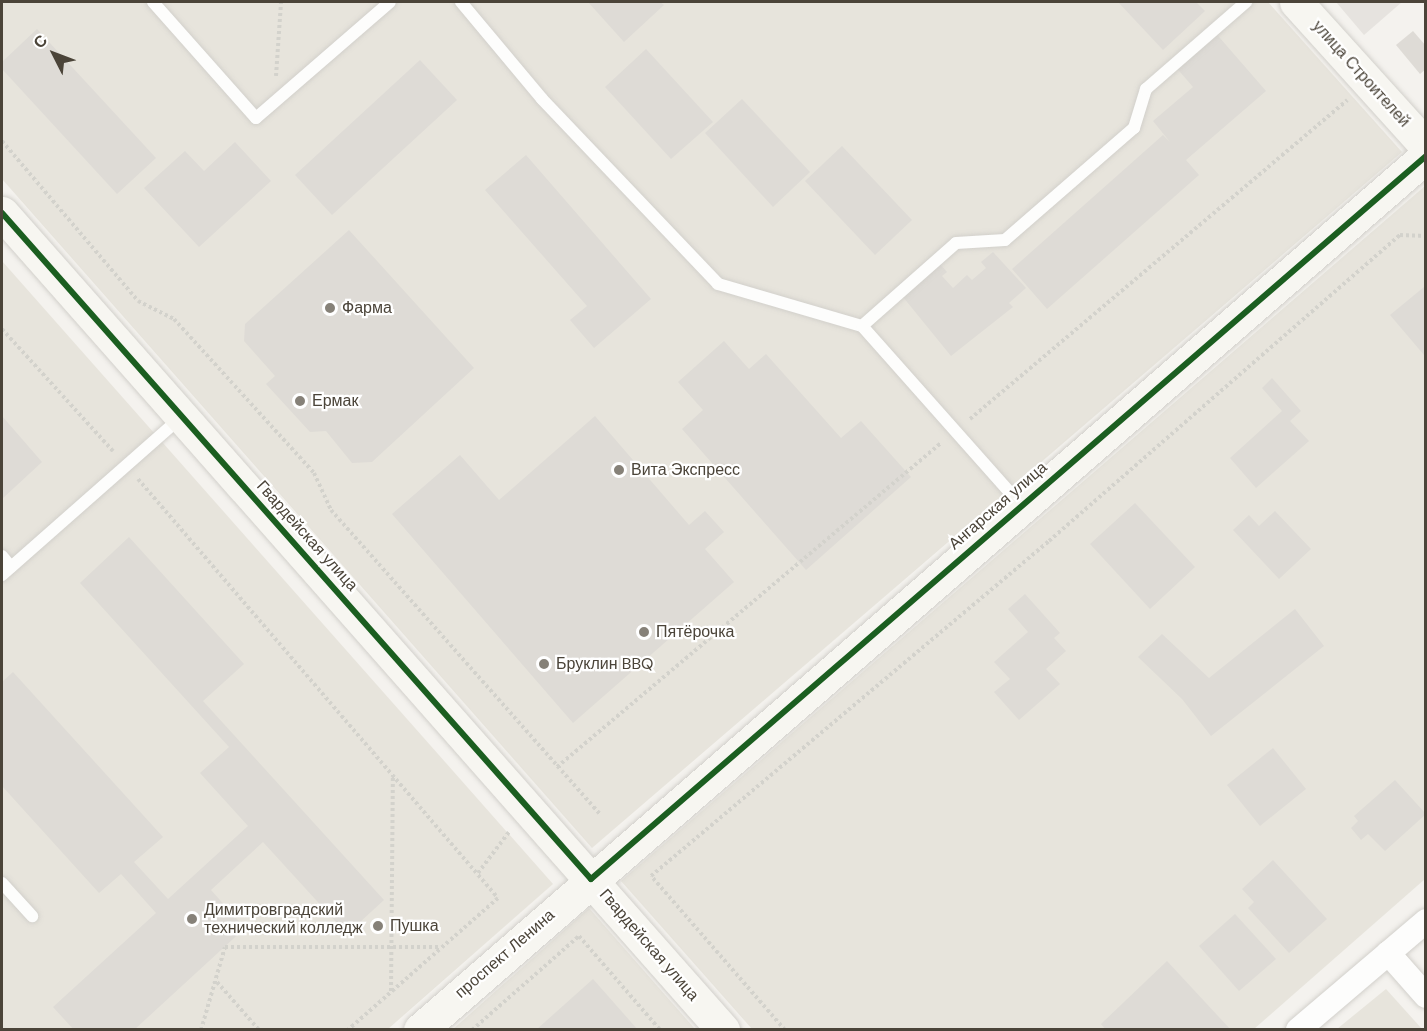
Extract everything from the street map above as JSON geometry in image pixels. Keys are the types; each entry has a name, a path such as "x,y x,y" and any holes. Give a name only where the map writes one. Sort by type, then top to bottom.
{"street":[{"name":"улица Строителей","path":"1296,2 1425,146"},
{"name":"Ангарская улица","path":"591,879 1425,156"},
{"name":"Гвардейская улица","path":"2,213 723,1029"},
{"name":"проспект Ленина","path":"420,1029 591,879"},
{"path":"1298,1029 1425,921"},
{"path":"1388,953 1425,996"}],"lane":[{"path":"153,2 256,118 390,2"},
{"path":"461,2 542,99 718,284 862,326 1021,505"},
{"path":"862,326 956,243 1005,240 1134,128 1146,89 1246,2"},
{"path":"2,556 6,571 182,416"},
{"path":"2,884 32,916"}],"path":[{"path":"274,101 281,2"},
{"path":"2,141 138,301 174,319 314,473 331,510 600,814"},
{"path":"785,1029 651,876 1049,541 1400,235 1425,236"},
{"path":"2,329 126,466 498,898 348,1029"},
{"path":"391,992 393,776"},
{"path":"477,873 513,826"},
{"path":"472,1029 579,936 660,1029"},
{"path":"201,1029 225,946 441,948"},
{"path":"216,982 259,1029"}],"shaded area":[{"path":"2,2 1268,2 1402,152 592,848 2,179"},
{"path":"1336,2 1402,2 1364,35"},
{"path":"1425,186 1425,879 1254,1029 752,1029 621,881"},
{"path":"2,261 553,884 388,1029 2,1029"},
{"path":"589,908 695,1029 452,1030"},
{"path":"1386,989 1422,1029 1337,1029"}],"building":[{"path":"588,2 660,2 664,5 624,42"},
{"path":"1118,2 1196,2 1205,11 1163,50"},
{"path":"37,29 156,158 117,194 2,69 2,62"},
{"path":"1213,30 1266,91 1186,160 1199,175 1047,309 1012,269 1163,135 1170,142 1153,121 1193,87 1174,65"},
{"path":"1413,31 1426,46 1426,69 1420,74 1396,45"},
{"path":"646,49 713,122 671,159 605,87"},
{"path":"420,60 457,100 332,215 295,175"},
{"path":"742,99 810,172 773,207 705,133"},
{"path":"235,142 271,181 199,247 144,188 185,151 204,171"},
{"path":"842,146 912,220 875,255 805,181"},
{"path":"526,155 651,299 594,348 570,320 587,306 485,190"},
{"path":"349,230 474,368 372,462 352,463 326,431 310,432 266,384 275,376 244,341 245,324"},
{"path":"993,252 1026,288 1009,303 1013,307 951,356 903,297 940,264 947,272 942,276 953,288 967,275 972,280 986,268 981,262"},
{"path":"1424,287 1426,289 1424,355 1390,315"},
{"path":"724,341 749,369 766,354 841,438 861,421 911,477 806,570 682,429 703,410 678,382"},
{"path":"1272,378 1301,411 1290,421 1309,441 1256,488 1230,458 1282,411 1262,388"},
{"path":"2,416 42,462 2,499"},
{"path":"595,416 689,525 705,511 724,532 705,549 734,582 573,723 392,514 460,455 499,500"},
{"path":"1135,503 1195,567 1150,609 1090,544"},
{"path":"1275,511 1311,549 1279,579 1233,530 1249,515 1259,526"},
{"path":"129,537 244,664 203,701 384,900 347,934 263,842 211,890 245,928 134,1030 74,1030 53,1007 156,913 121,874 99,893 2,786 2,682 13,672 163,837 134,862 168,899 248,826 200,773 229,747 80,583"},
{"path":"1025,594 1060,633 1054,638 1066,651 1046,669 1060,684 1019,720 994,692 1010,679 994,662 1028,632 1008,609"},
{"path":"1295,609 1324,646 1211,736 1182,699 1138,657 1162,634 1209,678"},
{"path":"1273,748 1306,789 1260,826 1227,785"},
{"path":"1395,780 1426,814 1385,851 1368,834 1361,840 1351,828 1358,821 1354,816"},
{"path":"1273,860 1327,919 1289,953 1248,908 1254,902 1242,889"},
{"path":"1235,914 1276,959 1239,991 1199,946"},
{"path":"1167,961 1231,1030 1106,1030 1101,1024"},
{"path":"593,979 638,1030 536,1030"}],"cycle path":[{"path":"2,213 591,879 1426,156"}],"place":[{"name":"Фарма","path":"330,308"},
{"name":"Ермак","path":"300,401"},
{"name":"Вита Экспресс","path":"619,470"},
{"name":"Пятёрочка","path":"644,632"},
{"name":"Бруклин BBQ","path":"544,664"},
{"name":"Димитровградский технический колледж","path":"192,919"},
{"name":"Пушка","path":"378,926"}]}
